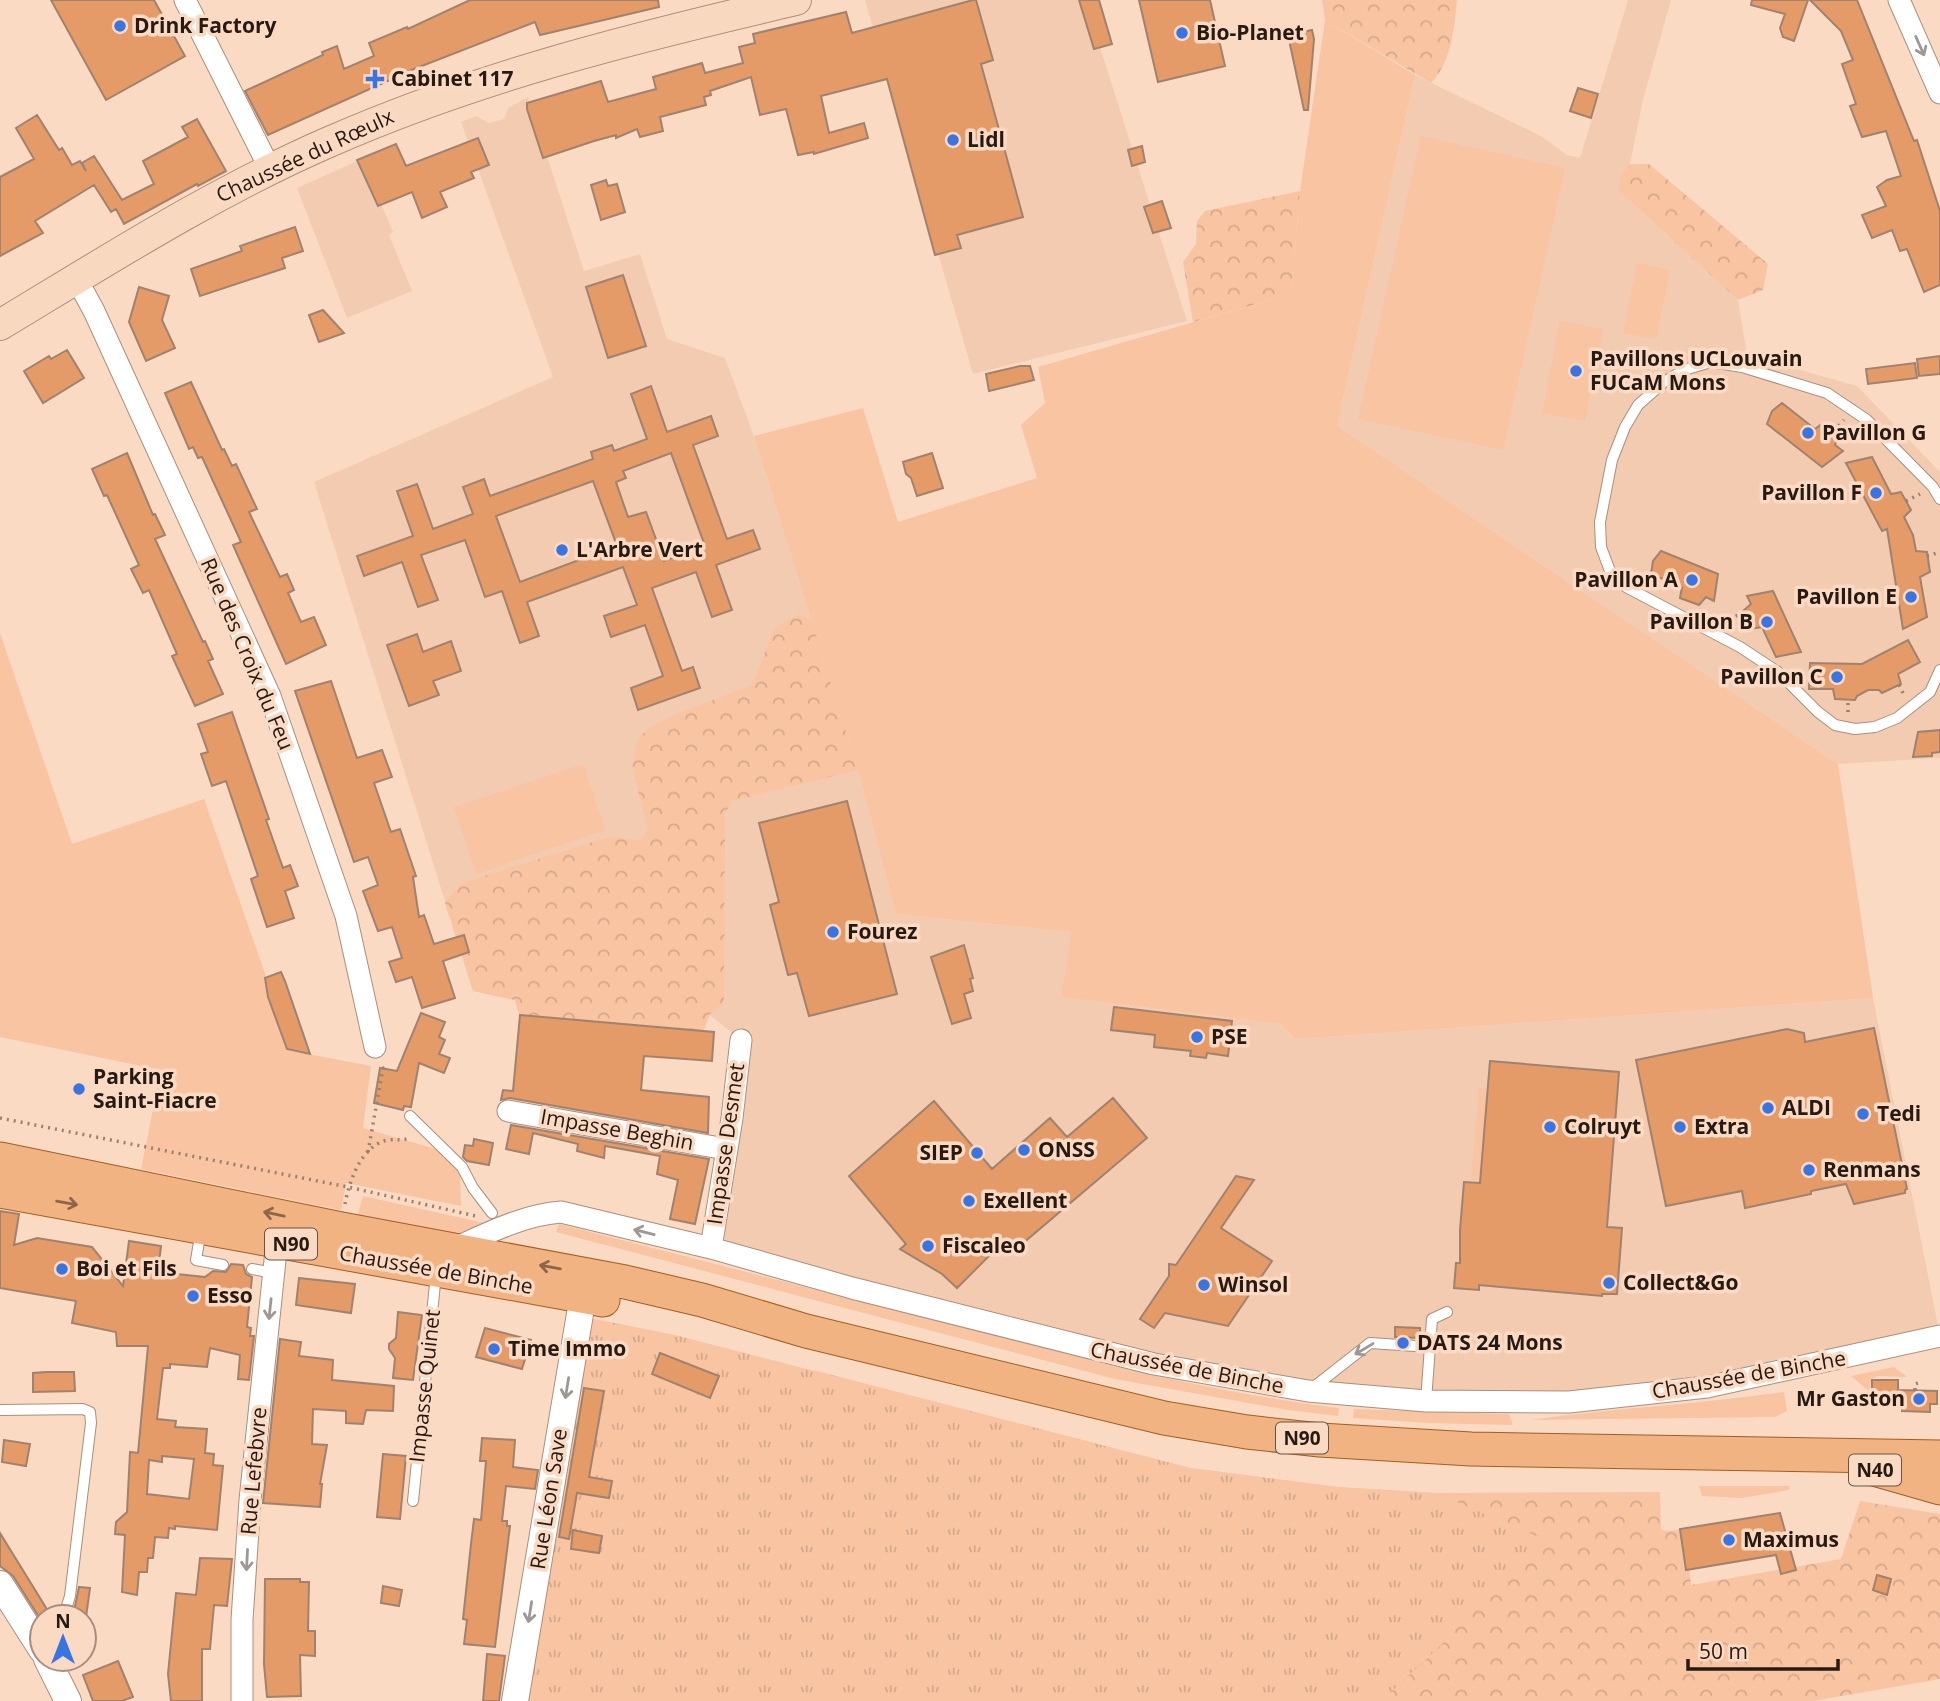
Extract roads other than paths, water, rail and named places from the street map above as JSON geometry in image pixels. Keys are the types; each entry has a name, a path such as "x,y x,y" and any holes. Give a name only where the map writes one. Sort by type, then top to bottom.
{"main road":[{"name":"Chaussée du Rœulx","path":"0,325 206,202 270,169 404,111 480,83 604,47 796,0"},
{"name":"Chaussée de Binche","path":"0,1159 341,1229 444,1260 583,1296 806,1331"},
{"name":"Chaussée de Binche","path":"0,1191 201,1227 275,1257 444,1260 561,1269 702,1300 806,1331 1164,1418 1271,1435 1471,1449 1940,1457"},
{"name":"N40","path":"1809,1454 1940,1488"}],"street":[{"path":"185,0 270,169"},
{"path":"1899,0 1940,93"},
{"name":"Rue des Croix du Feu","path":"76,278 100,324 270,696 346,916 375,1047"},
{"name":"Impasse Desmet","path":"710,1248 732,1118 741,1040"},
{"name":"Impasse Beghin","path":"508,1111 726,1149"},
{"name":"Chaussée de Binche","path":"444,1260 500,1219 561,1212 710,1248 852,1288 1154,1364 1308,1391 1426,1401 1569,1402 1707,1387 1940,1336"},
{"name":"Rue Lefebvre","path":"242,1701 242,1620 250,1500 275,1257"},
{"name":"Chaussée de Binche","path":"583,1296 601,1292 669,1301 702,1300"},
{"name":"Rue Léon Save","path":"515,1701 583,1296"},
{"path":"0,1584 28,1623"},
{"path":"54,1673 68,1701"}],"lane":[{"path":"1940,499 1933,487 1867,420 1827,393 1742,367 1711,362 1684,370 1664,382 1638,405 1625,427 1612,460 1600,522 1601,547 1610,571 1626,587 1740,647 1778,672 1835,725 1855,729 1875,727 1897,718 1935,693 1940,670"},
{"path":"410,1116 462,1167 473,1188 500,1219"},
{"path":"201,1227 196,1260 223,1265"},
{"path":"252,1269 275,1257"},
{"name":"Impasse Quinet","path":"413,1501 444,1260"},
{"path":"1426,1401 1432,1319 1447,1312"},
{"path":"1308,1391 1370,1343 1430,1347"},
{"path":"0,1410 83,1409 90,1412 91,1423 67,1603"}],"place":[{"name":"Drink Factory","path":"120,26"},
{"name":"Bio-Planet","path":"1182,33"},
{"name":"Cabinet 117","path":"375,79"},
{"name":"Lidl","path":"953,140"},
{"name":"Pavillons UCLouvain FUCaM Mons","path":"1576,371"},
{"name":"Pavillon G","path":"1808,433"},
{"name":"Pavillon F","path":"1876,493"},
{"name":"L'Arbre Vert","path":"562,550"},
{"name":"Pavillon A","path":"1692,580"},
{"name":"Pavillon E","path":"1911,597"},
{"name":"Pavillon B","path":"1767,622"},
{"name":"Pavillon C","path":"1837,677"},
{"name":"Fourez","path":"833,932"},
{"name":"PSE","path":"1197,1037"},
{"name":"Parking Saint-Fiacre","path":"79,1089"},
{"name":"ALDI","path":"1768,1108"},
{"name":"Tedi","path":"1863,1114"},
{"name":"Colruyt","path":"1550,1127"},
{"name":"Extra","path":"1680,1127"},
{"name":"ONSS","path":"1024,1150"},
{"name":"SIEP","path":"977,1153"},
{"name":"Renmans","path":"1809,1170"},
{"name":"Exellent","path":"969,1201"},
{"name":"Fiscaleo","path":"928,1246"},
{"name":"Boi et Fils","path":"62,1269"},
{"name":"Collect&Go","path":"1609,1283"},
{"name":"Winsol","path":"1204,1285"},
{"name":"Esso","path":"193,1296"},
{"name":"DATS 24 Mons","path":"1403,1343"},
{"name":"Time Immo","path":"494,1349"},
{"name":"Mr Gaston","path":"1919,1399"},
{"name":"Maximus","path":"1729,1540"}]}
